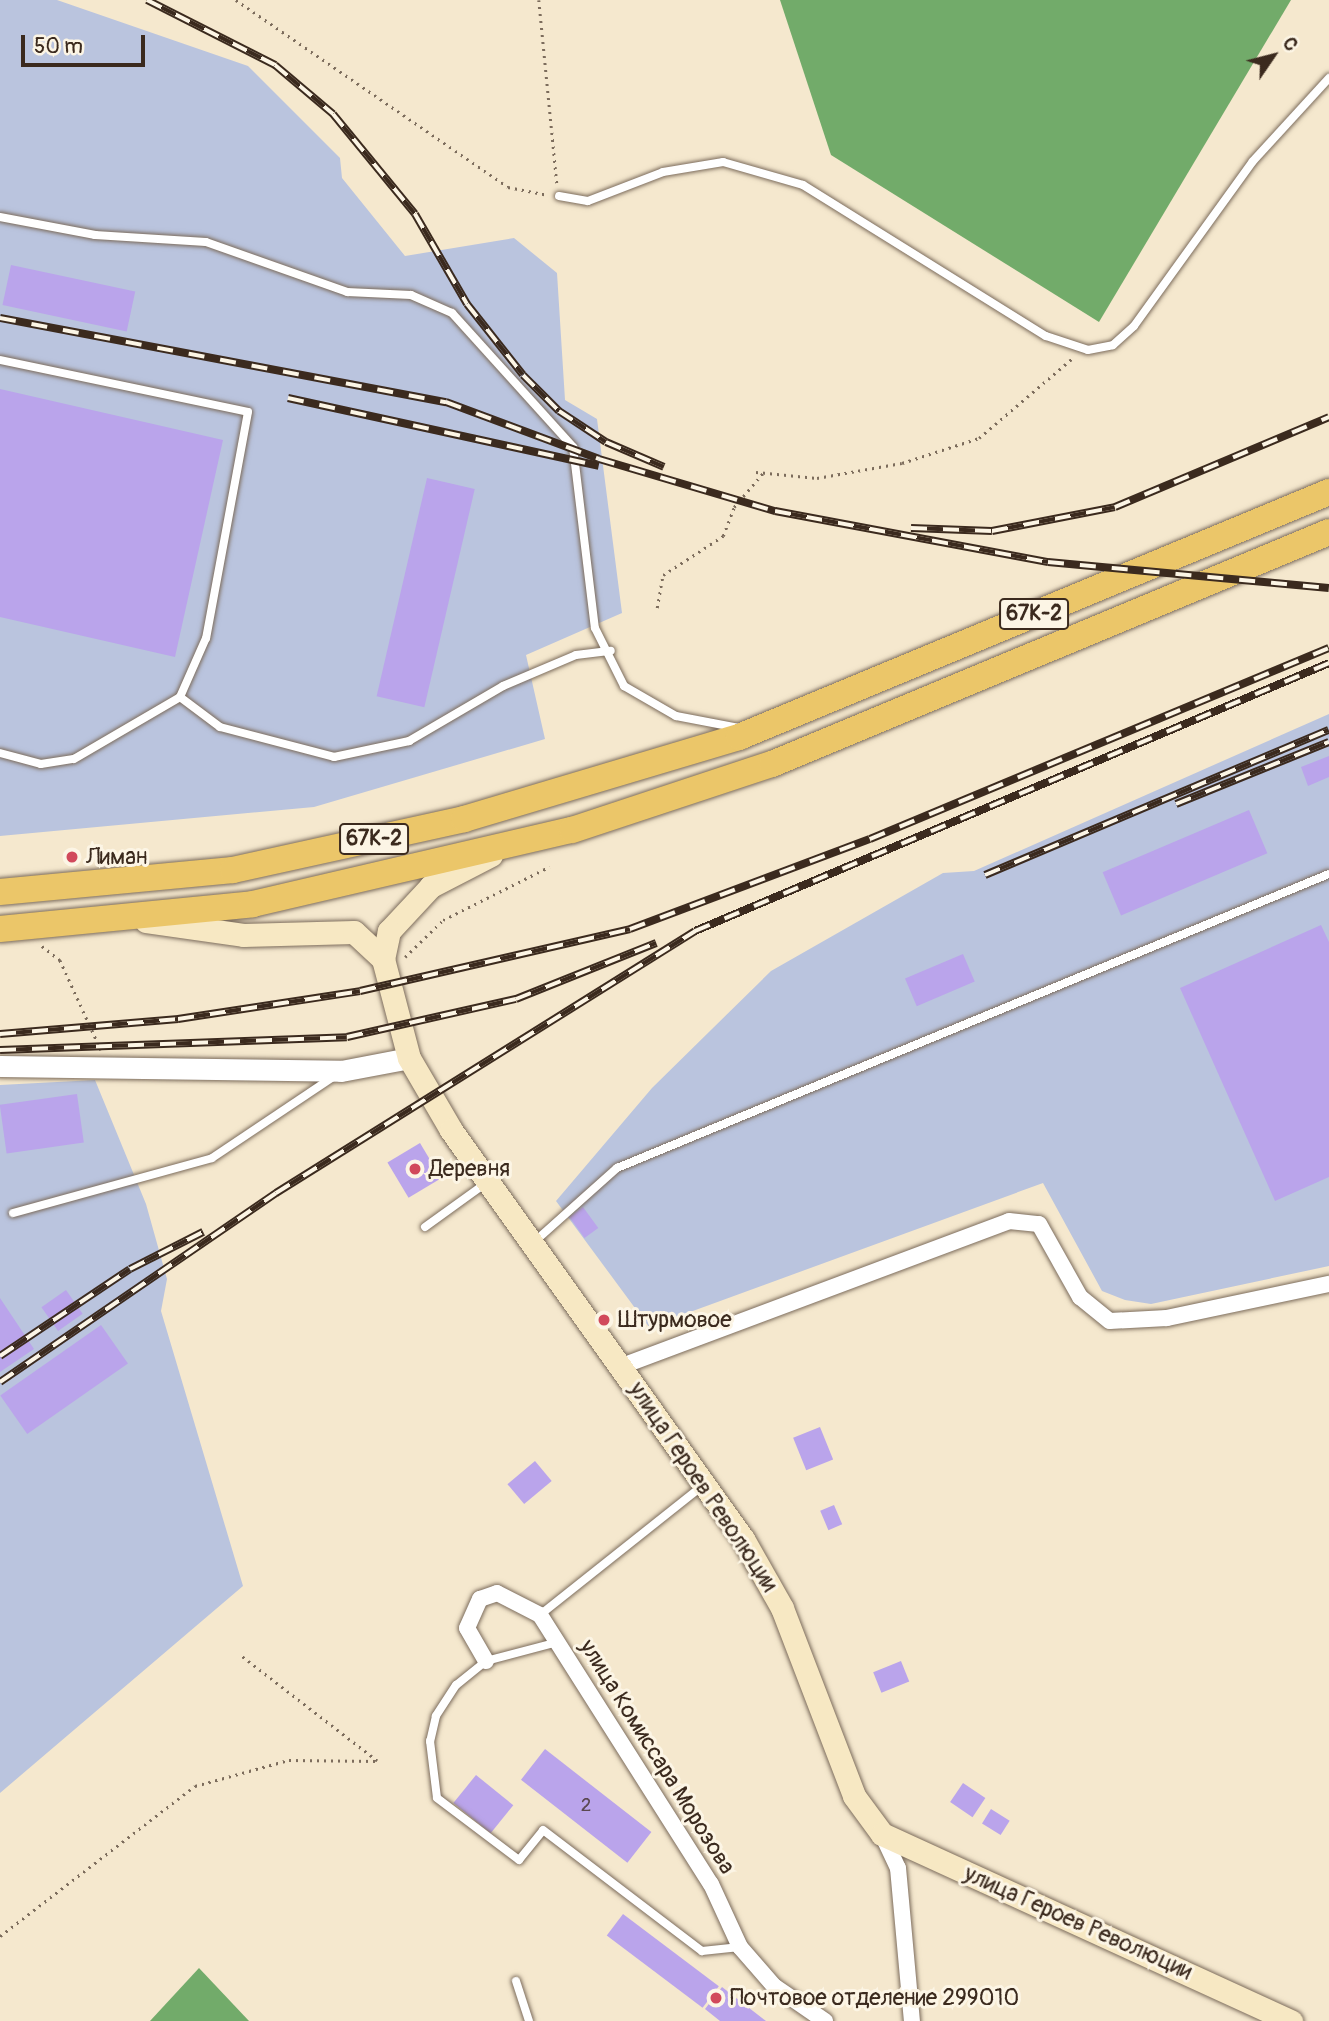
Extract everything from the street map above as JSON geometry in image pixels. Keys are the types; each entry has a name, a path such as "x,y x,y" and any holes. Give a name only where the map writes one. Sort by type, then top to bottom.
{"highway":[{"name":"67К-2","path":"0,892 233,870 464,819 755,730 1329,492"},
{"name":"67К-2","path":"0,929 253,904 509,846 772,764 1329,532"}],"main road":[{"path":"385,968 389,931 404,909 431,886 509,846"},
{"path":"120,917 243,935 354,932 385,968"},
{"name":"улица Героев Революции","path":"385,968 409,1058 488,1181 704,1485 782,1608 832,1753 882,1834 1291,2021"}],"street":[{"path":"0,1066 341,1071 409,1058"},
{"path":"622,1366 1009,1221 1039,1224 1080,1297 1110,1321 1167,1318 1329,1284"},
{"name":"улица Комиссара Морозова","path":"486,1661 467,1628 480,1599 497,1593 540,1615 711,1884 740,1947 774,1986 825,2021"},
{"path":"882,1834 898,1868 912,2021"}],"lane":[{"path":"559,197 589,201 663,172 723,162 803,185 1046,336 1083,348 1113,345 1135,327 1253,161 1329,78"},
{"path":"0,217 95,236 206,242 346,292 411,295 452,313 573,447 595,628 611,651 634,695 692,721 755,730"},
{"path":"0,359 247,412 206,638 180,697 74,759 41,764 0,753"},
{"path":"180,697 220,727 334,757 409,741 503,686 576,655 611,651"},
{"path":"533,1243 617,1168 1329,874"},
{"path":"13,1213 212,1158 341,1071"},
{"path":"425,1227 488,1181"},
{"path":"540,1615 704,1485"},
{"path":"558,1642 486,1661 456,1685 436,1716 430,1741 437,1798 519,1860 543,1830 702,1951 740,1947"},
{"path":"516,1981 529,2021"}],"path":[{"path":"236,0 508,187 559,197 539,0"},
{"path":"756,472 817,478 902,463 979,438 1083,348"},
{"path":"657,608 663,575 723,536 734,507 763,473"},
{"path":"385,968 443,920 549,867"},
{"path":"37,941 60,960 107,1067"},
{"path":"0,1936 195,1786 289,1760 377,1761 241,1656"}],"shaded area":[{"path":"0,0 57,0 248,66 340,158 342,178 405,256 514,238 557,273 565,400 597,419 622,613 526,655 545,739 314,807 0,836"},
{"path":"1329,714 1329,1266 1151,1304 1125,1300 1102,1291 1043,1183 649,1327 556,1201 652,1088 771,971 943,873 974,871"},
{"path":"95,1080 146,1204 167,1279 161,1311 243,1586 0,1793 0,1085"}],"green space":[{"path":"780,0 1291,0 1099,322 831,155"},
{"path":"199,1968 249,2021 150,2021"}],"building":[{"path":"11,265 135,291 127,332 2,305"},
{"path":"0,389 223,440 175,657 0,617"},
{"path":"427,478 475,489 424,707 377,696"},
{"path":"1329,756 1329,777 1308,786 1301,767"},
{"path":"1249,810 1267,853 1121,915 1103,872"},
{"path":"1321,925 1329,942 1329,1177 1275,1201 1180,988"},
{"path":"963,954 975,982 917,1006 905,979"},
{"path":"77,1094 84,1143 7,1153 0,1105"},
{"path":"420,1143 441,1178 409,1198 387,1163"},
{"path":"583,1207 598,1228 585,1238 569,1217"},
{"path":"66,1290 83,1314 58,1331 41,1307"},
{"path":"0,1298 34,1349 0,1372"},
{"path":"101,1325 128,1364 27,1434 0,1396"},
{"path":"820,1427 833,1459 806,1470 793,1438"},
{"path":"535,1461 552,1481 524,1504 507,1484"},
{"path":"834,1505 842,1524 828,1530 820,1511"},
{"path":"901,1661 909,1681 881,1693 873,1672"},
{"path":"545,1749 651,1832 627,1863 521,1780"},
{"path":"476,1775 513,1805 491,1833 453,1803"},
{"path":"963,1783 985,1798 973,1817 950,1802"},
{"path":"991,1809 1010,1821 1001,1835 982,1823"},
{"path":"623,1914 719,1986 703,2008 607,1936"},
{"path":"722,1987 766,2021 720,2021 705,2009"}],"railway":[{"path":"147,0 275,65 333,114 415,214 467,304 523,375 559,411 606,442 664,467"},
{"path":"0,318 446,402 599,459 775,511 1048,562 1329,588"},
{"path":"288,398 599,466"},
{"path":"911,528 992,531 1115,507 1329,417"},
{"path":"0,1034 178,1019 360,991 630,929 870,839 1329,648"},
{"path":"0,1382 276,1193 695,931 1329,663"},
{"path":"985,875 1329,730"},
{"path":"1176,804 1329,742"},
{"path":"0,1050 347,1037 516,999 656,943"},
{"path":"0,1356 130,1269 203,1232"}],"place":[{"name":"Лиман","path":"72,857"},
{"name":"Деревня","path":"415,1169"},
{"name":"Штурмовое","path":"604,1320"},
{"name":"Почтовое отделение 299010","path":"716,1998"}]}
